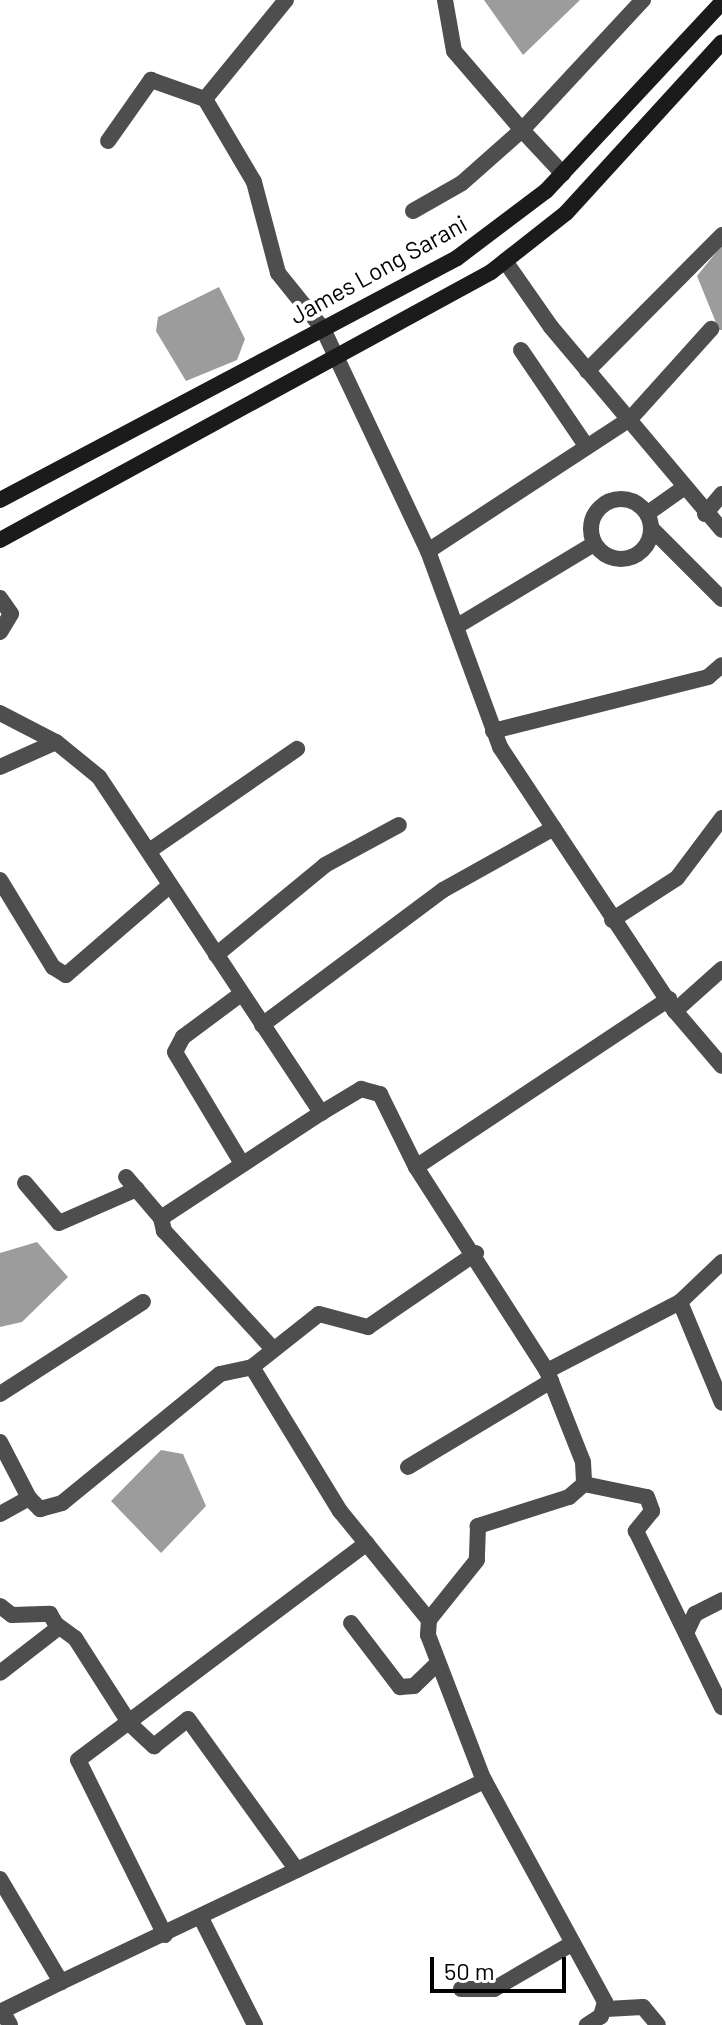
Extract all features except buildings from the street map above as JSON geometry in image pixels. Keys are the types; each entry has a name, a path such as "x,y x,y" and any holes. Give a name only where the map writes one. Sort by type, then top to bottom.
{"main road":[{"name":"James Long Sarani","path":"0,500 457,258 563,174 722,2"},
{"path":"0,540 505,261 598,180 722,42"}],"street":[{"path":"205,99 286,0"},
{"path":"445,0 454,51 563,174"},
{"path":"413,211 462,183 522,130 638,2"},
{"path":"108,141 157,77 205,99 254,182 278,273 323,329 428,551 459,625 493,731 612,920 672,1005 722,1066"},
{"path":"587,371 722,235"},
{"path":"505,261 587,371 631,418 682,489 722,530"},
{"path":"428,551 631,418 711,329"},
{"path":"521,350 587,447"},
{"path":"594,544 621,560 648,545 650,521 682,489"},
{"path":"705,514 722,494"},
{"path":"594,544 595,513 606,502 621,498 650,521 722,599"},
{"path":"459,625 594,544"},
{"path":"0,598 11,614 0,632"},
{"path":"493,731 708,677 722,665"},
{"path":"0,713 56,742 99,777 321,1113"},
{"path":"0,767 56,742"},
{"path":"149,851 297,749"},
{"path":"612,920 677,878 722,818"},
{"path":"216,955 325,865 399,825"},
{"path":"262,1025 443,890 554,828"},
{"path":"0,880 53,967 66,975 169,886"},
{"path":"416,1167 672,1005 722,969"},
{"path":"241,994 183,1037 175,1052 241,1162"},
{"path":"161,1218 241,1162 321,1113 370,1088 416,1167 476,1253 549,1376 584,1484"},
{"path":"25,1183 59,1223 132,1183 161,1218 164,1231 273,1349"},
{"path":"0,1442 29,1498 40,1509 62,1503 220,1374 252,1367 328,1311 368,1327 476,1253"},
{"path":"408,1467 549,1376 680,1302 722,1262"},
{"path":"0,1394 143,1302"},
{"path":"680,1302 722,1403"},
{"path":"252,1367 367,1543 429,1620 437,1664 485,1781 606,2009"},
{"path":"429,1620 474,1567 478,1526 569,1497 584,1484"},
{"path":"584,1484 647,1497 652,1511 636,1531 722,1707"},
{"path":"0,1514 29,1498"},
{"path":"165,1935 77,1767 367,1543"},
{"path":"687,1631 695,1614 722,1600"},
{"path":"0,1606 12,1615 43,1611 75,1638 130,1724 154,1746 188,1719 297,1870"},
{"path":"351,1623 400,1687 414,1686 437,1664"},
{"path":"0,1673 51,1641 57,1625"},
{"path":"4,2016 61,1982 485,1781"},
{"path":"0,1879 61,1982"},
{"path":"201,1918 255,2025"},
{"path":"461,1989 494,1989 573,1943"},
{"path":"587,2025 606,2009 643,2007 658,2025"}],"shaded area":[{"path":"484,0 580,0 523,55"},
{"path":"722,245 722,330 719,330 697,276"},
{"path":"219,287 245,339 237,360 186,381 156,331 158,317"},
{"path":"37,1242 68,1277 22,1322 0,1327 0,1253"},
{"path":"161,1450 183,1454 206,1506 161,1553 111,1501"}]}
